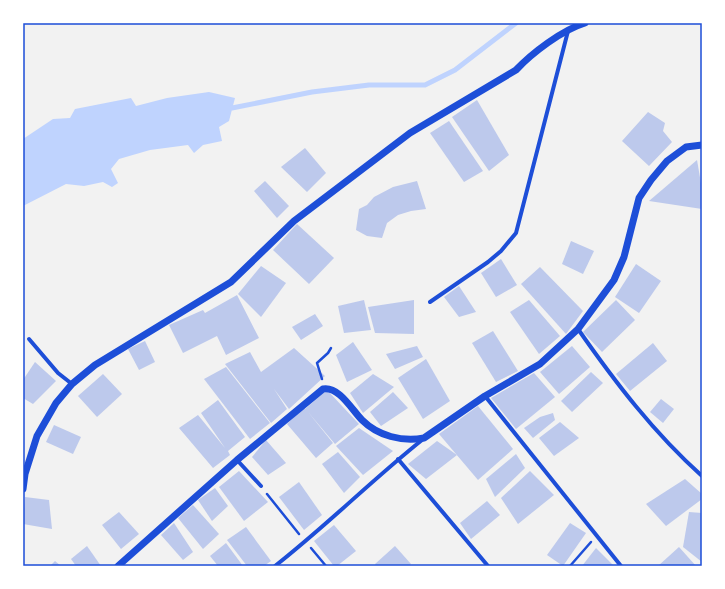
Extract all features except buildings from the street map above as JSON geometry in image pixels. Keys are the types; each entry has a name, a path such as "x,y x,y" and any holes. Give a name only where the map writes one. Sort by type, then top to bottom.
{"street":[{"path":"23,489 25,474 37,436 56,402 72,384 95,365 231,282 294,222 410,133 516,70 528,58 568,30 584,23"},
{"path":"430,302 502,251 516,233 568,30"},
{"path":"275,566 306,542 398,459 424,438 485,396 540,364 578,329 614,280 624,257 639,198 650,180 667,161 686,147 702,145"},
{"path":"578,329 634,404 702,476"},
{"path":"29,339 58,373 72,384"},
{"path":"118,566 237,460 320,390 326,388 337,393 362,421 389,437 413,440 424,438"},
{"path":"485,396 621,566"},
{"path":"398,459 488,566"},
{"path":"237,460 261,486"}],"path":[{"path":"326,388 317,363 328,353 330,348"},
{"path":"261,486 326,566"},
{"path":"570,566 582,551 598,536"}],"water":[{"path":"209,92 235,98 229,121 219,127 222,141 203,145 194,153 188,145 150,150 119,159 111,169 118,183 112,187 103,182 84,186 66,184 23,206 23,139 53,119 70,118 75,109 131,98 136,106 167,98"}],"waterway":[{"path":"232,108 312,92 369,85 425,85 455,70 516,23"}]}
